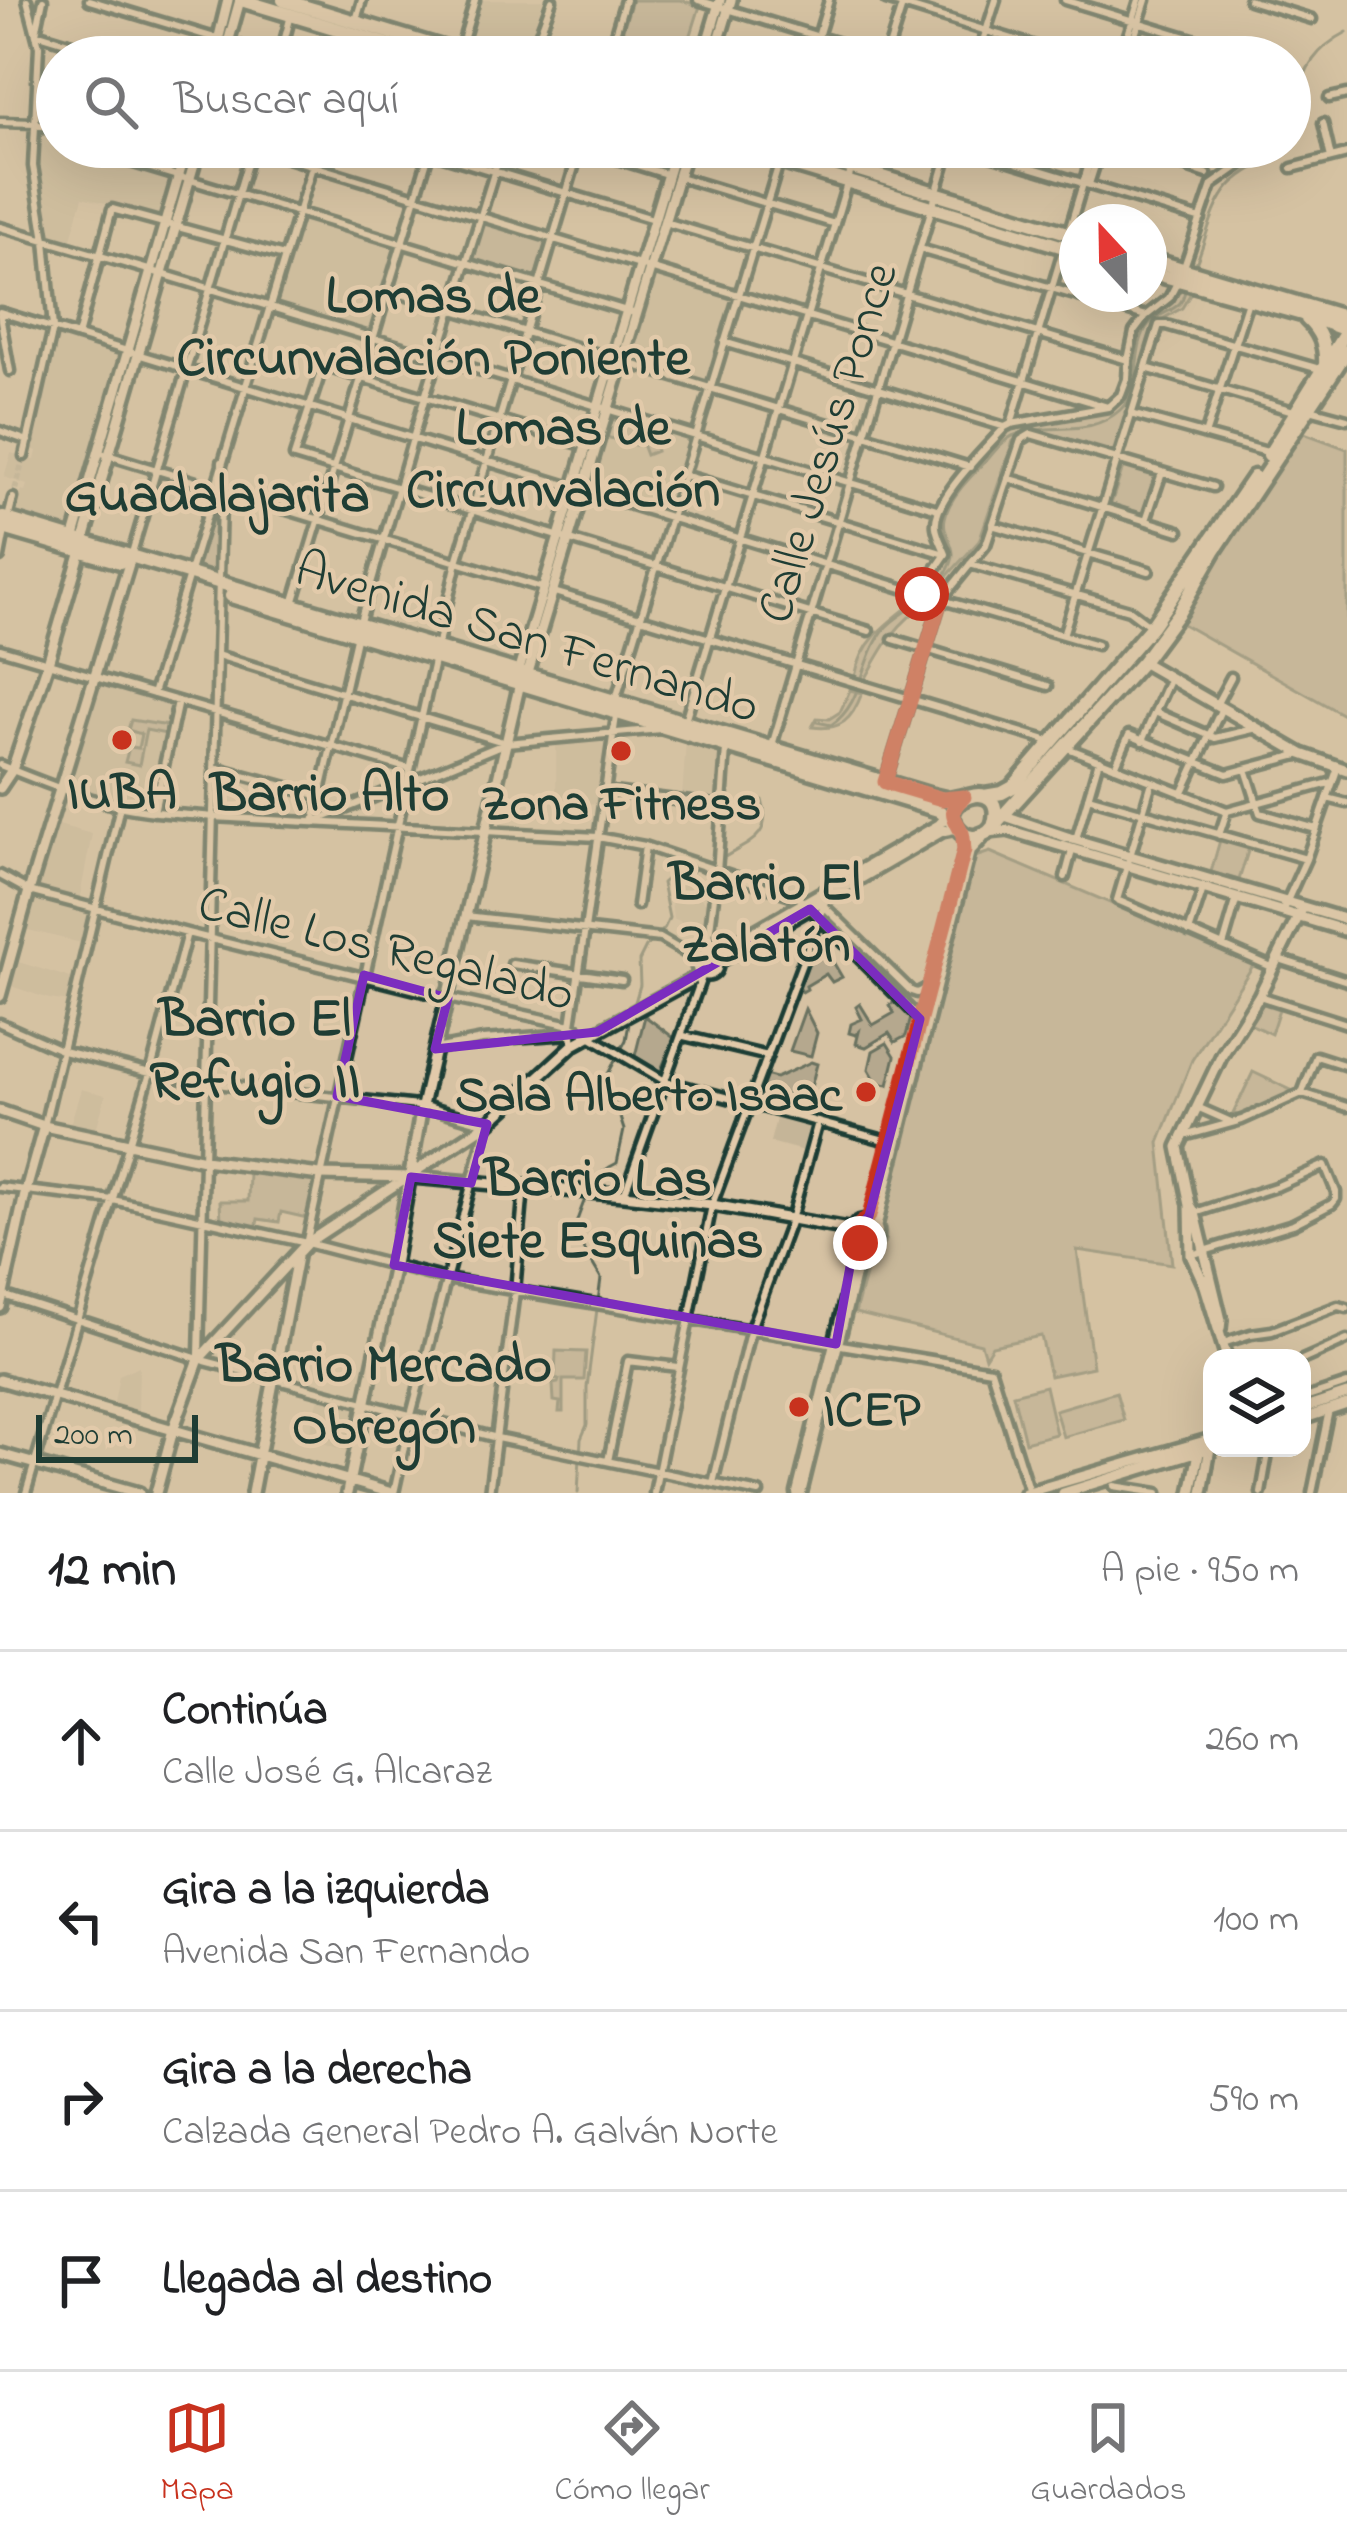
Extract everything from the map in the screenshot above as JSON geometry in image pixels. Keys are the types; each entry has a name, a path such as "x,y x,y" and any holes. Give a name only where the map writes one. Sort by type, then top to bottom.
{"main road":[{"path":"240,0 382,36"},
{"path":"283,0 373,36"},
{"path":"831,168 1059,238"},
{"path":"956,817 968,836 991,819 1002,793 1060,745 1175,606 1336,362 1347,330 1248,300 1167,268"},
{"path":"1167,274 1343,314"},
{"path":"1302,314 1336,362"},
{"path":"1175,606 1270,453 1304,410"},
{"name":"Avenida San Fernando","path":"3,523 848,777 956,817"},
{"path":"799,1493 863,1233 968,851 991,819 1142,662 1160,623"},
{"name":"Avenida San Fernando","path":"677,726 726,746 769,753"},
{"name":"Avenida San Fernando","path":"848,777 942,799 956,817"},
{"path":"863,1233 964,850 956,817 970,795 991,819"}],"street":[{"path":"27,0 37,36"},
{"path":"36,33 43,0"},
{"path":"89,0 210,36"},
{"path":"224,36 229,0"},
{"path":"225,36 240,0"},
{"path":"352,36 362,0"},
{"path":"467,36 475,0"},
{"path":"539,36 552,0"},
{"path":"614,36 625,0"},
{"path":"698,0 725,4 815,36"},
{"path":"818,36 829,0"},
{"path":"886,0 1002,36"},
{"path":"984,36 996,0"},
{"path":"1065,0 1184,36"},
{"path":"1131,36 1142,0"},
{"path":"1255,1 1312,20"},
{"path":"893,36 903,3"},
{"path":"712,36 725,4"},
{"path":"718,36 725,4"},
{"path":"285,36 291,15"},
{"path":"36,33 46,36"},
{"path":"1329,98 1347,94"},
{"path":"25,456 53,328 33,166 36,102"},
{"path":"0,122 35,123"},
{"path":"1323,123 1331,158"},
{"path":"1311,163 1346,155"},
{"path":"150,168 632,312"},
{"path":"184,178 185,168"},
{"path":"0,788 12,770 48,663 103,454 189,168"},
{"path":"0,996 245,168"},
{"path":"156,1493 199,1359 218,489 222,462 311,168"},
{"path":"319,168 1108,407"},
{"path":"291,609 425,168"},
{"path":"484,168 1127,360"},
{"path":"314,822 383,539 497,168"},
{"path":"252,1493 299,1253 435,652 573,168"},
{"path":"647,168 835,224"},
{"path":"673,176 674,168"},
{"path":"348,1487 422,1106 506,743 677,168"},
{"path":"579,1035 578,974 616,707 777,168"},
{"path":"314,822 506,743 677,726 710,639 851,168"},
{"name":"Calle Jesús Ponce","path":"769,753 944,168"},
{"path":"1033,168 1201,219"},
{"path":"1079,204 1091,168"},
{"path":"1189,168 1207,174"},
{"path":"724,342 1008,425 1108,407 1121,395 1127,379 1134,332 1187,277 1212,185 1236,168"},
{"path":"78,336 112,208 284,256"},
{"path":"0,227 937,509"},
{"path":"920,249 1146,316"},
{"path":"946,554 936,528 937,509 1008,425 1059,272"},
{"path":"388,290 970,467"},
{"path":"1205,435 1248,300"},
{"path":"10,371 0,313 1096,645"},
{"path":"1063,635 1159,326 1336,362"},
{"path":"586,446 322,366 294,456 869,631"},
{"path":"1146,368 1347,419"},
{"path":"578,489 586,446 603,408"},
{"path":"1131,414 1270,453"},
{"path":"0,431 28,441"},
{"path":"885,782 938,599 986,544 1022,440 1031,434 1213,487"},
{"path":"103,454 1060,745 1227,812 1333,782"},
{"path":"1146,520 1162,472"},
{"path":"684,476 946,554"},
{"path":"1008,478 1179,530"},
{"path":"153,694 218,489"},
{"path":"0,557 3,523 13,498"},
{"path":"992,525 1149,571"},
{"path":"921,594 946,554"},
{"path":"968,563 1160,623"},
{"path":"893,639 1048,686"},
{"path":"0,649 410,770"},
{"path":"217,656 506,743"},
{"path":"1142,662 1302,754 1342,768 1284,907"},
{"path":"1183,794 1231,677"},
{"path":"1142,741 1170,678"},
{"path":"154,812 178,701"},
{"path":"1155,712 1209,736 1256,728"},
{"path":"1115,767 1129,735 1227,774 1302,754"},
{"path":"624,1196 706,962 726,746"},
{"path":"1065,877 1099,760"},
{"path":"0,764 61,790 154,812 598,837 645,847 816,905 910,991 929,987"},
{"path":"214,767 320,796"},
{"path":"1246,769 1260,813 1316,829"},
{"path":"1152,782 1117,901 1223,946 1347,981"},
{"path":"605,791 722,806"},
{"path":"1088,797 1306,859"},
{"path":"1327,798 1347,803"},
{"path":"120,806 1,1298 199,1359 497,1438 759,1493"},
{"path":"1220,835 1227,812"},
{"path":"199,1359 299,1253 478,1137 579,1035 816,905 942,831 956,817"},
{"path":"991,819 1008,830 1074,845"},
{"path":"991,819 1301,912 1347,931"},
{"path":"637,904 645,847"},
{"name":"Calle Los Regalado","path":"0,875 29,891 579,1035 665,1081 888,1141"},
{"path":"1189,932 1204,883"},
{"path":"1223,946 1239,893"},
{"path":"816,905 920,1019"},
{"path":"654,1493 712,1205 768,1056 816,905"},
{"path":"1301,912 1347,920"},
{"path":"1220,1329 1222,1319 1178,1154 1222,1055 1259,996 1301,912"},
{"path":"466,916 655,938 706,962"},
{"path":"26,1493 187,933"},
{"path":"861,959 869,951"},
{"path":"512,964 622,980"},
{"path":"1259,996 1347,1024"},
{"path":"0,1023 63,1051 150,1073 422,1106 487,1124"},
{"path":"435,1048 482,1040 579,1035"},
{"path":"682,1036 768,1056"},
{"path":"1302,1093 1316,1056 1347,1066"},
{"path":"1184,1136 1242,1120 1302,1093 1347,1107"},
{"path":"1197,1107 1231,1122"},
{"path":"0,1112 204,1160 320,1174 411,1177 712,1205 863,1233"},
{"path":"713,1483 751,1328 791,1220 818,1122"},
{"path":"0,1380 260,1455 348,1487 393,1493 471,1183 478,1137"},
{"path":"1191,1211 1278,1186 1325,1165 1336,1192 1336,1199 1293,1224 1191,1255"},
{"path":"0,1187 113,1200 203,1220 299,1253 394,1265 515,1292 991,1370 1028,1492 1203,1446"},
{"path":"489,1493 524,1187"},
{"path":"1191,1211 1191,1255 1225,1349"},
{"path":"1223,1343 1338,1306 1347,1308"},
{"path":"1311,1356 1347,1340"},
{"path":"608,1461 628,1361 679,1367"},
{"path":"1311,1396 1347,1384"},
{"path":"1311,1406 1347,1394"},
{"path":"1311,1416 1347,1404"},
{"path":"1312,1493 1329,1410"},
{"path":"1063,1493 1114,1485 1203,1447"},
{"path":"0,1454 139,1493"},
{"path":"1191,1493 1203,1457"},
{"path":"1202,1493 1206,1457"},
{"path":"1261,1493 1267,1457"},
{"path":"1114,1485 1158,1493"}],"highlighted area":[{"path":"810,909 920,1019 869,1216 857,1228 836,1344 394,1265 411,1177 471,1183 487,1124 337,1096 364,975 448,998 435,1049 597,1032"}],"shaded area":[{"path":"481,0 543,0 531,36 470,36"},
{"path":"632,0 681,0 700,6 691,36 621,36"},
{"path":"38,168 136,168 174,179 162,219 83,197 70,242 49,237"},
{"path":"300,220 396,248 371,333 274,304"},
{"path":"483,220 547,239 535,278 471,259"},
{"path":"652,271 732,295 707,380 628,359"},
{"path":"1179,284 1194,288 1182,308 1154,324 1116,450 1036,431 1013,441 979,541 931,594 926,592 951,552 940,527 943,505 1005,432 1116,405 1127,388 1140,328 1152,312 1167,312 1167,296"},
{"path":"57,334 122,356 68,531 14,515 27,485 4,477 11,453 35,460 37,451 30,448"},
{"path":"611,416 687,439 668,508 594,487"},
{"path":"612,419 641,428 635,445 606,437"},
{"path":"650,432 656,451 646,455 639,436"},
{"path":"1304,433 1347,449 1347,717 1179,622 1218,554"},
{"path":"1124,464 1157,475 1144,514 1111,504"},
{"path":"215,493 219,494 218,578 194,571"},
{"path":"920,598 930,600 892,636 865,680 855,677 871,641"},
{"name":"IUBA","path":"100,684 171,708 149,807 66,787"},
{"path":"850,690 862,693 849,717 831,727 812,727 817,718 829,719 840,712"},
{"path":"131,720 168,726 166,734 146,730 139,765 125,762 129,747 138,748 141,734 128,730"},
{"path":"606,738 598,804 556,800 556,744"},
{"path":"686,740 721,751 717,801 682,797"},
{"path":"55,824 92,834 79,901 36,886"},
{"path":"1220,840 1249,848 1239,880 1211,872"},
{"path":"990,852 1254,964 1192,1060 1159,1143 1172,1264 1077,1250 1093,1367 1050,1376 1041,1336 992,1346 985,1357 981,1344 855,1313 870,1256 886,1238 884,1223 975,857"},
{"path":"685,883 711,908 707,933 673,918 670,890"},
{"path":"34,900 91,915 85,944 24,929"},
{"path":"818,936 842,977 832,982 826,974 802,992 799,987"},
{"path":"15,961 74,979 69,1002 8,985"},
{"path":"896,1001 911,1018 906,1036 895,1042 889,1033 866,1047 856,1044 859,1032 849,1033 851,1024 862,1019 856,1007 860,1004 873,1025 894,1013 890,1005"},
{"path":"1261,1003 1279,1009 1271,1034 1248,1023"},
{"path":"805,1009 817,1033 811,1056 790,1051"},
{"path":"645,1016 674,1038 660,1072 635,1056"},
{"path":"887,1043 895,1056 888,1085 877,1083 869,1069 873,1051"},
{"path":"811,1062 817,1064 811,1087 770,1104 756,1100 765,1075 776,1078"},
{"path":"1253,1072 1295,1092 1233,1114"},
{"path":"81,1089 106,1095 95,1133 69,1128"},
{"path":"777,1115 812,1124 807,1152 770,1142"},
{"path":"249,1172 314,1181 307,1218 281,1212 279,1222 258,1219 256,1229 221,1221 220,1201 248,1201"},
{"path":"556,1351 586,1352 584,1380 563,1380 563,1412 559,1412 560,1402 554,1401 553,1384 559,1380 555,1379"},
{"path":"139,1366 138,1414 113,1408 119,1375"},
{"path":"1045,1386 1056,1434 1025,1442 1013,1394"},
{"path":"1116,1392 1124,1420 1063,1437 1055,1410"},
{"path":"320,1394 361,1404 352,1453 308,1438"}],"waterway":[{"path":"1311,65 1328,44 1347,32"},
{"path":"1195,266 1223,195 1254,168"},
{"path":"931,592 953,558 945,518 962,486 1011,437 1095,424 1120,410 1132,391 1143,333 1152,321 1180,303 1187,286"},
{"path":"817,722 831,725 842,716 878,639 890,623 923,598"},
{"path":"723,858 762,830 762,800"},
{"path":"633,1009 640,985 639,961 669,918 662,883 671,875 693,871"},
{"path":"578,1493 601,1278 573,1231 593,1183 617,1163 624,1130 607,1092 608,1074 626,1040 630,1018"},
{"path":"1311,1400 1347,1387"}],"tunnel":[{"path":"13,498 24,456"}],"place":[{"name":"IUBA","path":"122,740"},
{"name":"Zona Fitness","path":"621,751"},
{"name":"Sala Alberto Isaac","path":"866,1092"},
{"name":"ICEP","path":"799,1407"}],"district":[{"name":"Lomas de Circunvalación Poniente","path":"433,324"},
{"name":"Lomas de Circunvalación","path":"563,456"},
{"name":"Guadalajarita","path":"217,492"},
{"name":"Barrio Alto","path":"330,791"},
{"name":"Barrio El Zalatón","path":"765,911"},
{"name":"Barrio El Refugio II","path":"255,1047"},
{"name":"Barrio Las Siete Esquinas","path":"598,1207"},
{"name":"Barrio Mercado Obregón","path":"384,1393"}],"route":[{"path":"860,1243 854,1230 869,1216 964,850 953,815 964,797 942,799 885,782 941,600 922,594"}]}
